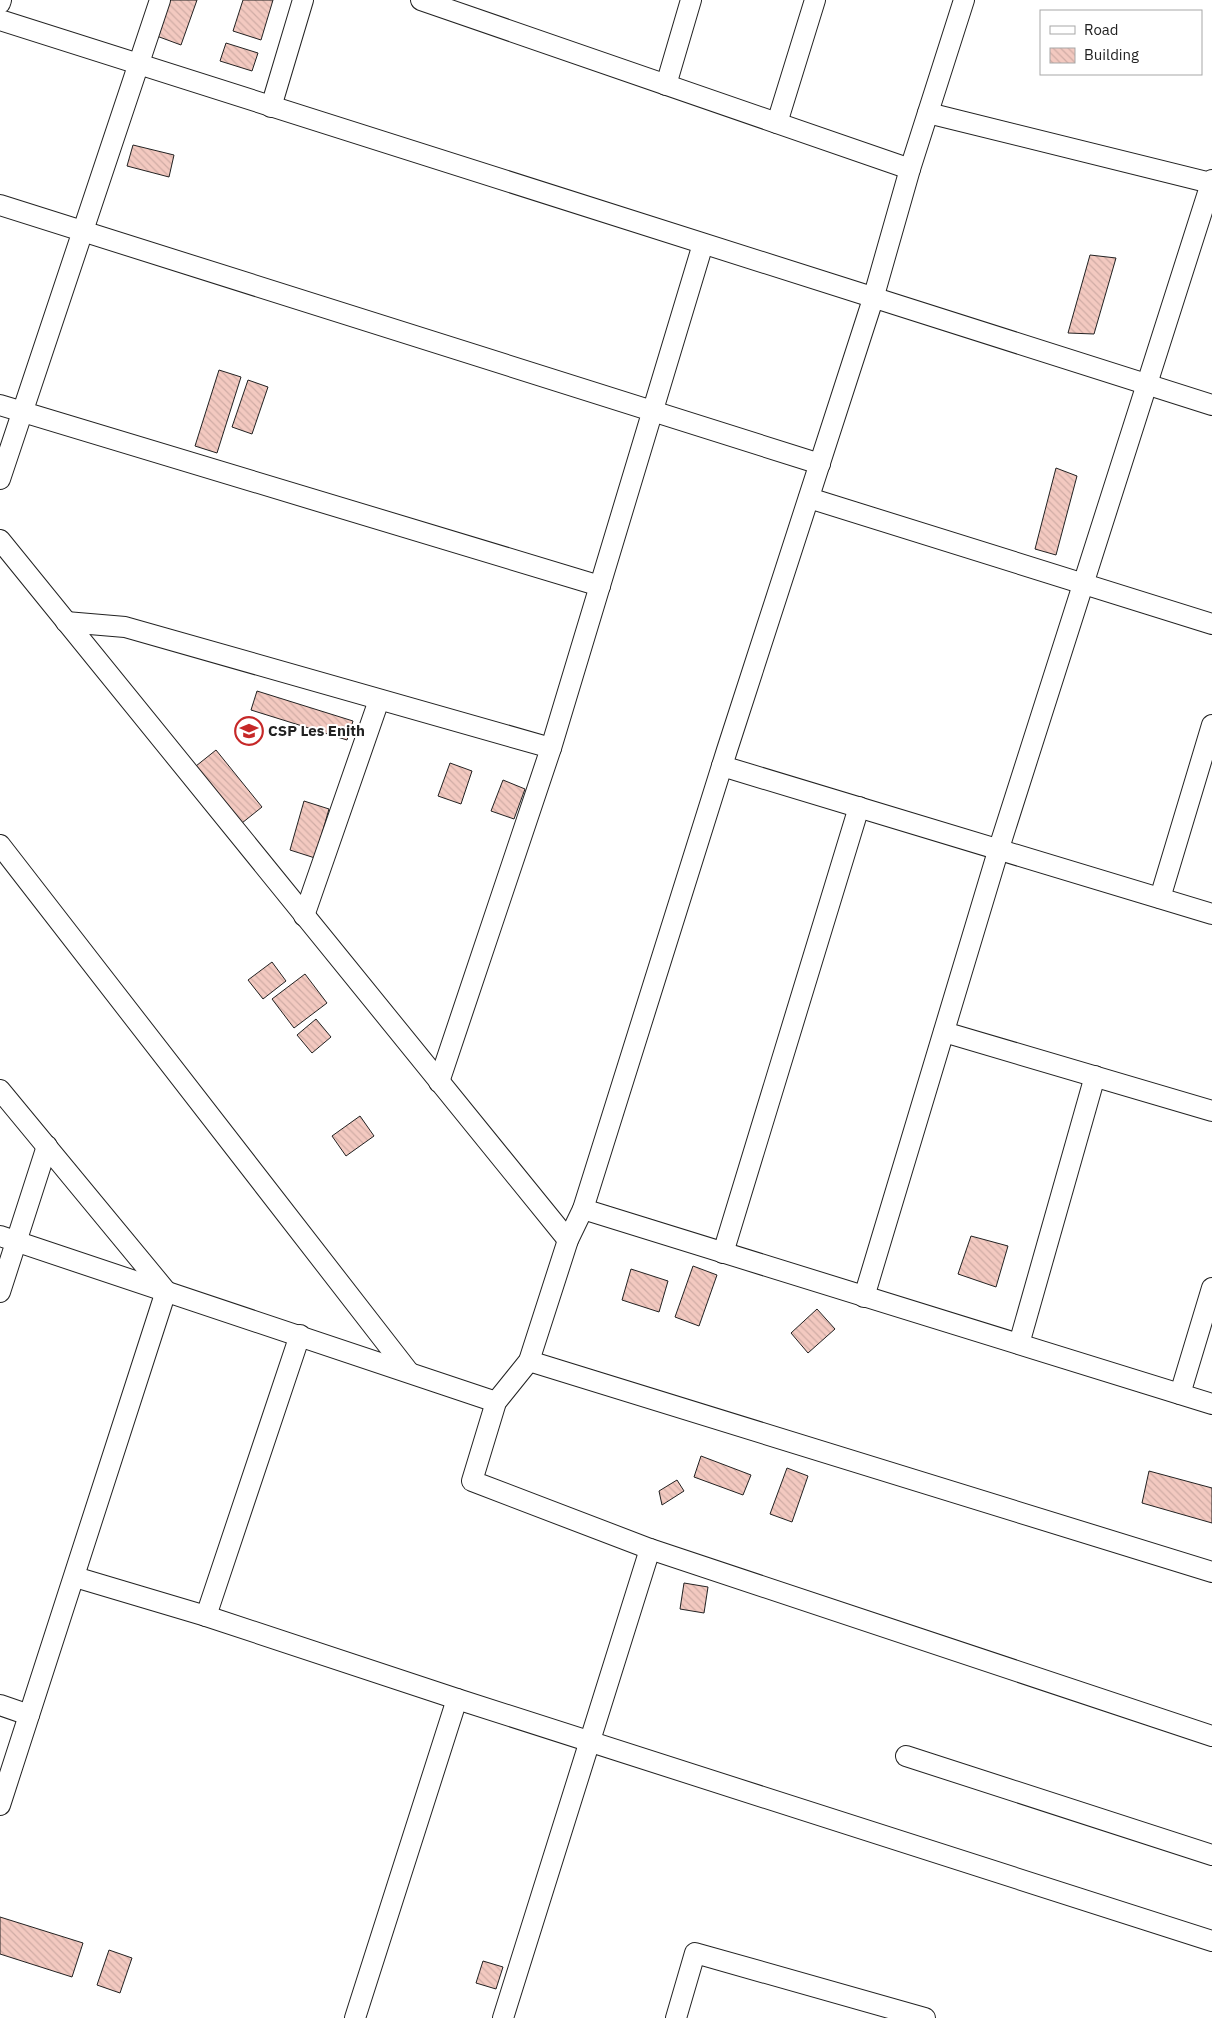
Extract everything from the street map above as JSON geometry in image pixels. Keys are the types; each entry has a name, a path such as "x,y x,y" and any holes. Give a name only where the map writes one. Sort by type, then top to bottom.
{"street":[{"path":"0,479 140,65 160,0"},
{"path":"270,107 303,0"},
{"path":"666,84 691,0"},
{"path":"777,123 815,0"},
{"path":"964,0 910,169 873,299 722,766 583,1209 568,1240 529,1361 496,1402 472,1481 650,1549 1212,1736"},
{"path":"427,1 910,169"},
{"path":"0,20 873,299 1212,405"},
{"path":"864,1297 999,848 1212,181 928,114"},
{"path":"0,205 820,464"},
{"path":"439,1082 551,748 703,244"},
{"path":"0,405 600,586"},
{"path":"809,498 1212,624"},
{"path":"0,540 568,1240"},
{"path":"66,622 125,627 551,748"},
{"path":"304,916 379,700"},
{"path":"1160,898 1212,725"},
{"path":"722,766 999,848 1212,914"},
{"path":"723,1253 859,807"},
{"path":"0,845 408,1371"},
{"path":"944,1032 1212,1111"},
{"path":"1019,1344 1095,1076"},
{"path":"0,1090 166,1291"},
{"path":"0,1292 8,1238 47,1146"},
{"path":"583,1209 1212,1404"},
{"path":"8,1238 496,1402"},
{"path":"1180,1394 1212,1288"},
{"path":"0,1805 166,1291"},
{"path":"206,1616 300,1335"},
{"path":"529,1361 1212,1572"},
{"path":"503,2018 650,1549"},
{"path":"75,1577 206,1616 590,1742 1212,1941"},
{"path":"355,2018 457,1699"},
{"path":"0,1705 29,1715"},
{"path":"906,1756 1212,1855"},
{"path":"676,2018 695,1953 925,2018"}],"building":[{"path":"167,0 197,0 181,45 154,35"},
{"path":"243,0 273,0 261,40 233,31"},
{"path":"226,43 258,53 252,71 220,61"},
{"path":"133,145 174,155 169,177 127,166"},
{"path":"1090,255 1116,258 1094,334 1068,333"},
{"path":"219,370 241,377 217,453 195,446"},
{"path":"248,380 268,387 252,434 232,427"},
{"path":"1056,468 1077,476 1056,555 1035,549"},
{"path":"257,691 353,721 347,740 251,710"},
{"path":"216,750 262,807 242,823 196,766"},
{"path":"450,763 472,771 461,804 438,796"},
{"path":"503,780 525,789 514,819 491,811"},
{"path":"304,801 329,809 315,858 290,850"},
{"path":"272,962 286,981 263,999 248,980"},
{"path":"305,974 327,1003 294,1028 272,999"},
{"path":"316,1019 331,1037 312,1053 297,1035"},
{"path":"360,1116 374,1136 346,1156 332,1136"},
{"path":"971,1236 1008,1246 996,1287 958,1274"},
{"path":"693,1266 717,1275 699,1326 675,1317"},
{"path":"631,1269 668,1281 659,1312 622,1300"},
{"path":"817,1309 835,1329 808,1353 791,1333"},
{"path":"701,1456 751,1475 743,1495 694,1477"},
{"path":"787,1468 808,1476 792,1522 770,1514"},
{"path":"1149,1471 1212,1488 1212,1523 1142,1503"},
{"path":"677,1480 684,1491 662,1505 659,1491"},
{"path":"684,1583 708,1587 704,1613 680,1609"},
{"path":"0,1917 83,1943 72,1977 0,1954"},
{"path":"109,1950 132,1958 120,1993 97,1985"},
{"path":"483,1961 503,1967 496,1989 476,1983"}],"place":[{"name":"CSP Les Enith","path":"249,731"}]}
